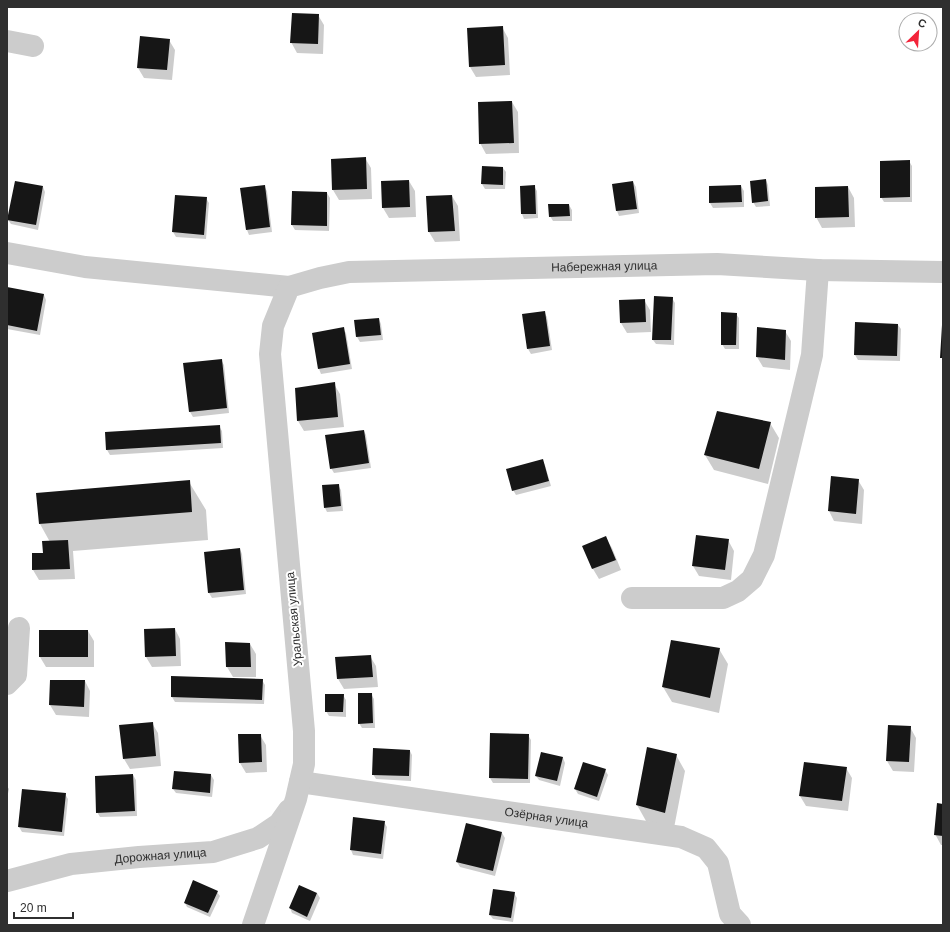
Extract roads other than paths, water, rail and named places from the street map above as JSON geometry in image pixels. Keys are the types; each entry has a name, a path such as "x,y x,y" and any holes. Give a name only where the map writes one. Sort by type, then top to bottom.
{"street":[{"path":"7,41 33,46"},
{"path":"7,253 85,267 289,287"},
{"name":"Набережная улица","path":"289,287 320,278 349,272 717,264 818,270 943,272"},
{"path":"632,598 723,598 738,591 752,579 764,555 812,355 818,270"},
{"name":"Уральская улица","path":"253,925 298,790 304,764 304,731 270,354 273,326 289,287"},
{"path":"7,684 16,675 19,628"},
{"name":"Дорожная улица","path":"7,881 71,864 139,857 213,852 258,838 279,824 298,790"},
{"name":"Озёрная улица","path":"298,790 681,837 706,848 718,863 730,914 740,925"}]}
